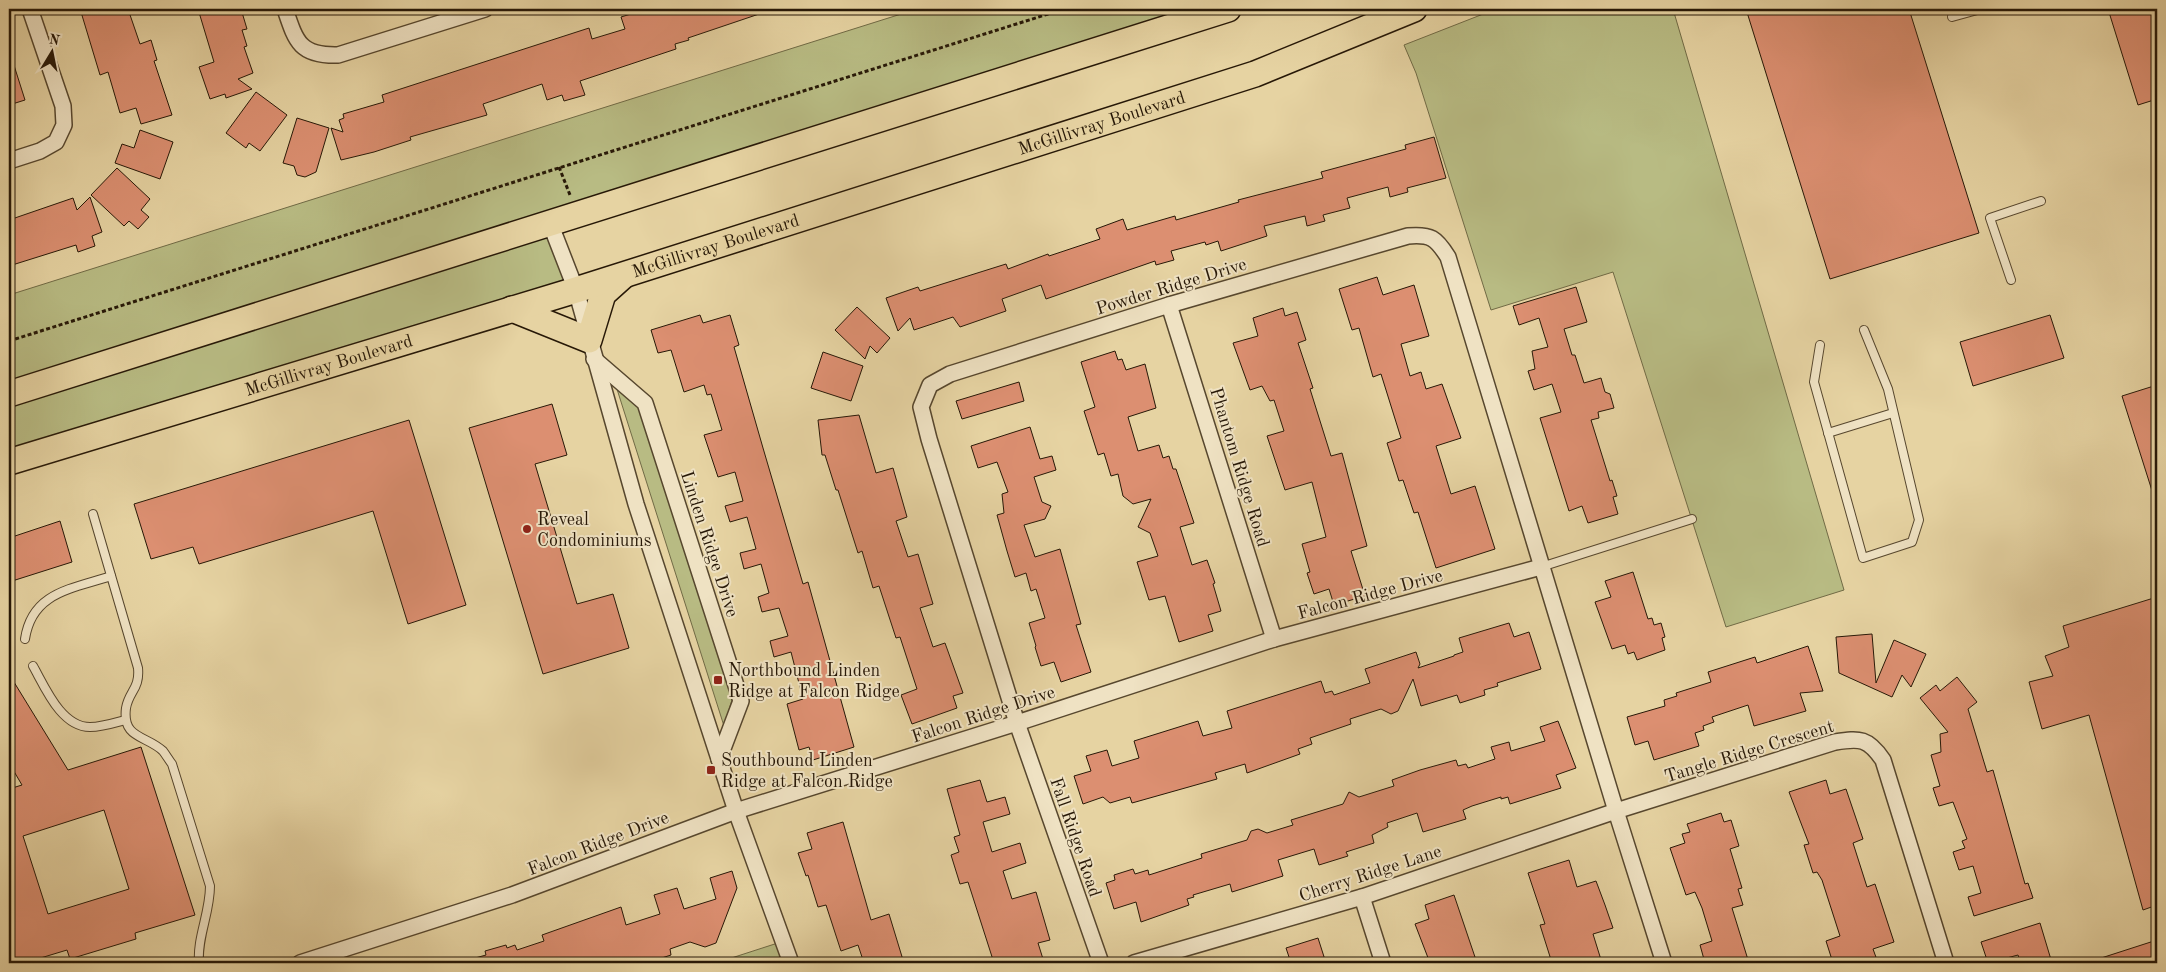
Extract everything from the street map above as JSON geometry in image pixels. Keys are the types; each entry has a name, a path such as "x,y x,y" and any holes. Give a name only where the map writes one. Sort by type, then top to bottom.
{"main road":[{"path":"9,394 1228,9"},
{"name":"McGillivray Boulevard","path":"9,462 576,290 1255,74 1414,9"},
{"path":"512,309 592,350 603,294 625,274"}],"street":[{"path":"9,161 40,151 56,142 64,125 63,106 30,9"},
{"path":"285,9 294,36 305,49 322,56 338,55 486,9"},
{"path":"550,223 576,290 636,504 736,812 791,963"},
{"name":"Powder Ridge Drive","path":"1017,723 921,407 930,385 950,374 1169,305 1408,236 1424,235 1438,242 1448,257 1541,567"},
{"name":"Phantom Ridge Road","path":"1169,305 1274,639"},
{"name":"Linden Ridge Drive","path":"592,350 645,403 741,701 719,759"},
{"path":"1541,567 1664,963"},
{"name":"Falcon Ridge Drive","path":"300,963 512,895 736,812 1274,639 1541,567"},
{"name":"Fall Ridge Road","path":"1017,723 1101,963"},
{"name":"Tangle Ridge Crescent","path":"1616,811 1834,742 1857,738 1874,746 1883,760 1946,963"},
{"name":"Cherry Ridge Lane","path":"1134,963 1362,897 1616,811"},
{"path":"1362,897 1383,963"}],"lane":[{"path":"1952,17 1981,9"},
{"path":"2011,280 1990,218 2041,201"},
{"path":"1820,345 1814,382 1863,558 1912,542 1919,520 1888,389 1864,330"},
{"path":"1828,433 1894,413"},
{"path":"93,514 138,668 139,681 127,705 125,720 132,734 163,752 172,764 210,886 210,903 198,950 198,963"},
{"path":"1541,567 1692,519"},
{"path":"24,639 27,622 36,608 54,596 111,576"},
{"path":"33,666 52,700 70,721 89,727 125,720"}],"path":[{"path":"9,341 1064,9"},
{"path":"559,167 577,214"}],"green space":[{"path":"917,9 1228,9 550,223 576,290 9,462 9,295"},
{"path":"1496,9 1673,9 1844,590 1726,627 1613,272 1491,310 1416,73 1404,45"},
{"path":"616,386 645,403 732,700 724,726"},
{"path":"784,941 791,963 716,963"}],"building":[{"path":"91,9 128,9 140,44 151,40 157,60 154,61 172,115 141,124 136,108 120,113 108,72 100,75 81,12"},
{"path":"198,9 241,9 247,29 242,30 247,46 244,47 253,73 238,79 252,89 226,98 225,94 210,99 199,67 214,62"},
{"path":"647,9 765,9 765,12 688,38 689,40 675,44 676,49 580,81 585,95 564,101 562,95 547,100 542,84 483,104 487,115 410,137 411,140 374,152 341,160 331,128 343,132 339,120 344,118 343,114 384,102 382,95 589,28 592,39 625,29 621,17"},
{"path":"1746,9 1909,9 1979,233 1830,279"},
{"path":"2108,9 2157,9 2157,99 2138,105"},
{"path":"9,59 12,59 25,100 9,105"},
{"path":"256,92 287,115 260,151 249,143 246,148 226,133"},
{"path":"297,118 329,128 316,172 305,177 297,175 294,166 283,163"},
{"path":"140,130 173,142 160,179 115,163 122,144 134,148"},
{"path":"1434,137 1446,178 1407,188 1408,192 1390,197 1388,187 1347,198 1350,208 1323,215 1325,221 1307,226 1305,216 1264,226 1267,236 1221,251 1218,241 1206,245 1205,242 1171,251 1174,260 1156,265 1155,261 1046,299 1041,285 1002,299 1006,311 960,327 953,317 914,330 910,318 898,331 886,298 918,287 920,291 1006,264 1008,269 1048,254 1049,256 1100,239 1096,229 1123,219 1127,230 1175,216 1176,220 1239,202 1238,200 1323,178 1321,172 1406,149 1405,145"},
{"path":"117,168 150,199 141,210 149,217 138,229 129,221 124,226 91,195"},
{"path":"90,197 102,232 92,236 95,246 78,252 76,245 9,266 9,220 73,198 77,210"},
{"path":"1377,277 1383,295 1414,285 1429,336 1401,344 1410,376 1421,372 1426,389 1442,384 1461,438 1436,446 1451,494 1475,486 1495,549 1436,568 1418,512 1414,513 1403,480 1399,481 1387,443 1401,438 1381,374 1373,377 1359,328 1352,330 1339,289"},
{"path":"1576,287 1587,322 1564,329 1572,355 1575,355 1584,383 1601,378 1605,392 1610,394 1614,408 1598,412 1599,418 1591,420 1610,481 1612,480 1617,496 1613,497 1618,514 1588,523 1582,506 1569,511 1540,418 1561,412 1552,384 1534,390 1528,371 1535,369 1532,351 1548,347 1539,318 1519,325 1513,306"},
{"path":"857,307 890,338 877,353 870,346 865,359 835,330"},
{"path":"1283,308 1285,316 1297,312 1306,340 1298,343 1313,388 1310,389 1331,456 1342,453 1367,546 1351,551 1365,596 1334,605 1329,589 1314,594 1307,573 1310,572 1302,544 1326,537 1312,482 1285,490 1267,436 1284,431 1274,400 1270,401 1262,386 1250,390 1233,343 1258,336 1253,318"},
{"path":"700,315 703,323 730,315 739,345 734,347 803,584 808,582 854,747 813,760 809,747 799,750 787,704 803,699 791,652 774,657 770,641 788,636 779,608 762,612 758,597 769,593 761,564 744,569 740,553 756,549 747,517 730,522 725,506 743,501 735,472 718,477 704,435 722,430 711,394 707,395 704,385 684,392 671,350 658,353 651,330"},
{"path":"2050,315 2064,358 1973,386 1960,342"},
{"path":"1115,351 1118,360 1122,359 1126,370 1145,364 1156,408 1128,417 1138,451 1159,445 1163,458 1169,456 1173,469 1176,469 1194,523 1180,527 1192,565 1207,560 1215,583 1213,584 1221,611 1208,615 1213,631 1179,642 1165,596 1149,600 1137,562 1158,556 1150,533 1138,527 1151,499 1133,504 1123,496 1118,474 1111,476 1104,453 1098,455 1084,411 1095,407 1081,362"},
{"path":"823,352 863,366 851,401 811,388"},
{"path":"1019,382 1024,401 962,419 956,401"},
{"path":"2157,385 2157,496 2154,497 2122,396"},
{"name":"Reveal Condominiums","path":"552,404 567,455 535,464 577,604 613,594 629,648 543,674 469,428"},
{"path":"859,415 876,473 893,468 907,517 896,521 908,557 918,554 933,604 920,608 933,647 945,643 963,693 953,696 957,708 912,724 901,695 917,689 900,637 896,638 879,586 873,588 862,551 858,553 838,490 836,490 825,455 822,455 818,420"},
{"path":"409,420 466,605 408,624 373,511 199,564 193,547 151,559 134,504"},
{"path":"1030,427 1040,459 1052,456 1056,470 1034,477 1042,502 1051,506 1045,519 1024,525 1035,557 1060,549 1081,624 1076,625 1091,672 1061,682 1054,662 1041,666 1029,623 1045,618 1036,589 1031,591 1026,573 1015,577 1007,551 997,515 1004,513 1002,494 1008,492 997,462 978,468 971,446"},
{"path":"60,521 72,562 9,582 9,538"},
{"path":"1633,572 1648,619 1652,618 1654,625 1661,623 1665,637 1662,638 1665,650 1637,660 1634,652 1628,654 1625,645 1612,649 1595,602 1611,597 1605,581"},
{"path":"2157,597 2157,905 2143,910 2089,715 2042,729 2029,682 2053,676 2045,656 2069,647 2063,626"},
{"path":"1509,623 1514,637 1529,632 1541,669 1497,683 1498,686 1484,690 1485,695 1460,703 1457,695 1421,706 1413,679 1398,711 1391,714 1381,709 1350,719 1351,724 1310,738 1312,744 1298,749 1300,754 1247,773 1245,764 1215,773 1217,779 1132,803 1130,797 1110,803 1103,797 1083,804 1074,776 1091,771 1086,756 1107,750 1112,766 1139,758 1134,741 1198,721 1203,736 1232,728 1227,711 1321,681 1325,693 1332,691 1334,695 1370,683 1365,669 1416,652 1420,664 1418,668 1463,652 1459,638"},
{"path":"1872,634 1876,683 1894,640 1926,654 1911,687 1902,675 1892,697 1839,673 1836,637"},
{"path":"1808,646 1823,691 1800,693 1806,711 1754,726 1748,705 1712,717 1714,722 1703,726 1704,730 1695,733 1699,746 1654,760 1648,741 1635,745 1627,717 1665,706 1664,700 1677,696 1676,693 1711,682 1708,672 1755,657 1757,663"},
{"path":"9,674 68,770 141,747 195,915 135,933 136,939 70,959 67,950 24,963 12,963 9,953 9,789 22,785 9,763","holes":["104,810 129,889 48,914 23,836"]},
{"path":"1957,677 1977,702 1968,709 1987,772 1993,770 2025,884 2028,883 2033,898 1974,916 1968,897 1981,893 1973,866 1959,870 1953,852 1965,848 1962,841 1967,839 1953,802 1939,806 1933,788 1940,786 1931,755 1941,752 1940,734 1948,732 1920,698 1936,685 1940,691"},
{"path":"1558,721 1576,768 1556,775 1561,788 1510,804 1508,797 1501,799 1501,797 1472,806 1463,810 1466,819 1423,832 1417,813 1387,823 1388,827 1372,835 1374,843 1346,852 1348,856 1319,865 1314,849 1278,860 1283,876 1232,892 1230,884 1193,895 1194,897 1187,899 1189,905 1141,922 1136,902 1114,909 1106,883 1115,880 1114,875 1133,869 1135,874 1148,870 1149,875 1202,858 1201,854 1247,840 1251,831 1258,829 1267,833 1293,825 1291,820 1343,804 1349,792 1359,797 1394,786 1392,780 1420,770 1456,760 1458,766 1466,764 1468,768 1495,759 1491,747 1509,742 1511,751 1545,741 1540,727"},
{"path":"980,780 987,802 1005,797 1010,814 983,822 992,852 1020,843 1026,863 1003,871 1012,899 1036,892 1050,940 1038,943 1043,959 1032,963 994,963 968,882 960,884 951,855 959,852 954,837 960,835 947,789"},
{"path":"1826,780 1830,794 1846,789 1863,839 1853,843 1867,887 1875,884 1894,942 1873,949 1877,960 1873,961 1874,963 1833,963 1826,941 1840,936 1822,880 1817,872 1813,873 1804,845 1809,844 1789,792"},
{"path":"1721,813 1724,822 1731,820 1739,846 1730,849 1742,888 1738,889 1743,905 1732,908 1749,963 1705,963 1700,945 1712,941 1702,908 1695,892 1686,895 1670,848 1685,843 1682,834 1690,832 1687,824"},
{"path":"843,822 871,920 889,914 903,960 894,963 864,963 858,945 841,951 826,905 818,907 808,875 806,876 798,853 812,849 807,833"},
{"path":"1569,860 1577,887 1596,881 1613,928 1593,934 1602,963 1552,963 1540,925 1545,924 1528,873"},
{"path":"732,871 737,888 716,943 705,947 690,942 670,949 671,955 646,963 642,959 628,963 469,963 468,960 486,955 485,951 506,945 507,948 515,945 517,950 544,941 542,935 621,907 626,925 660,914 654,895 677,888 684,909 716,899 710,878"},
{"path":"1454,895 1477,963 1430,963 1415,924 1429,919 1425,905"},
{"path":"2040,923 2052,963 2021,963 2018,955 1988,963 1981,942"},
{"path":"1318,938 1326,963 1291,963 1286,948"},
{"path":"2157,940 2157,963 2096,963 2095,960"}],"place":[{"name":"Reveal Condominiums","path":"527,529"},
{"name":"Northbound Linden Ridge at Falcon Ridge","path":"718,680"},
{"name":"Southbound Linden Ridge at Falcon Ridge","path":"711,770"}]}
